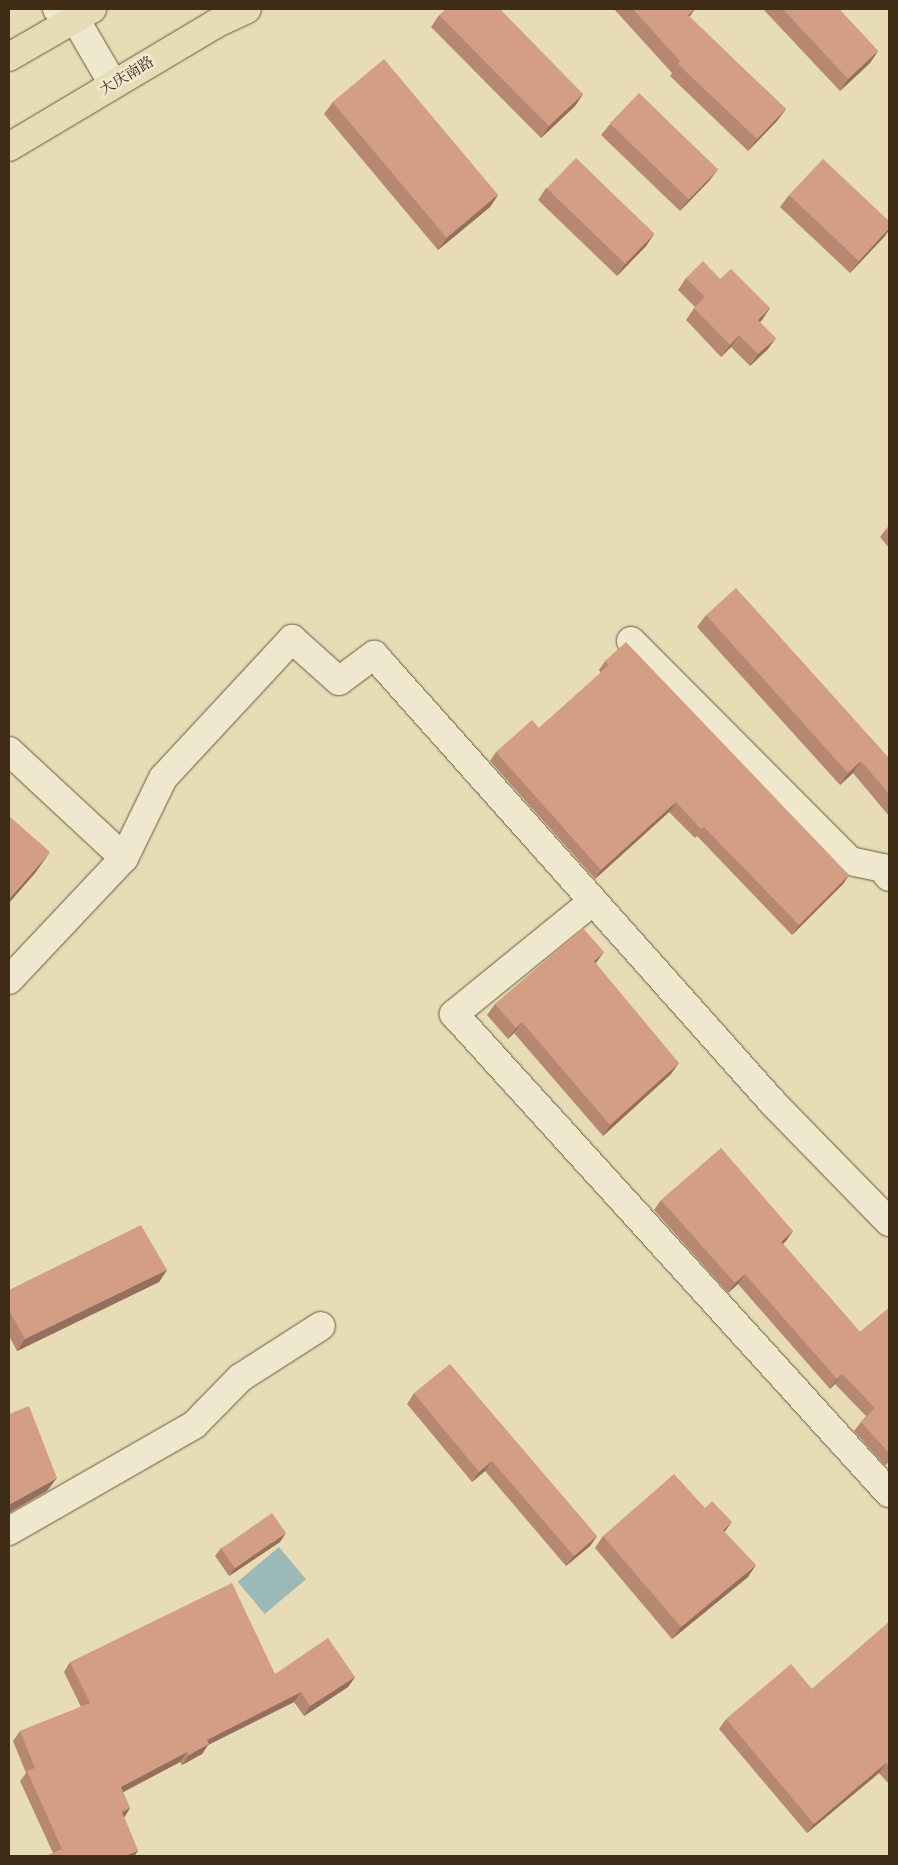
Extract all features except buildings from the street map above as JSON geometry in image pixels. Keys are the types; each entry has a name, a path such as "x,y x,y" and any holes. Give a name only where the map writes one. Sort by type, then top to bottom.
{"main road":[{"name":"大庆南路","path":"9,147 113,84 247,9"},
{"path":"9,57 74,11"}],"street":[{"path":"74,11 113,84"},
{"path":"9,980 124,858 163,778 292,639 339,681 374,655 592,902 774,1104 889,1222"},
{"path":"631,641 850,861 882,868 889,877"},
{"path":"9,751 124,858"},
{"path":"592,902 454,1014 889,1493"},
{"path":"9,1531 194,1425 240,1378 321,1326"}],"water":[{"path":"279,1547 306,1579 265,1614 238,1582"}]}
